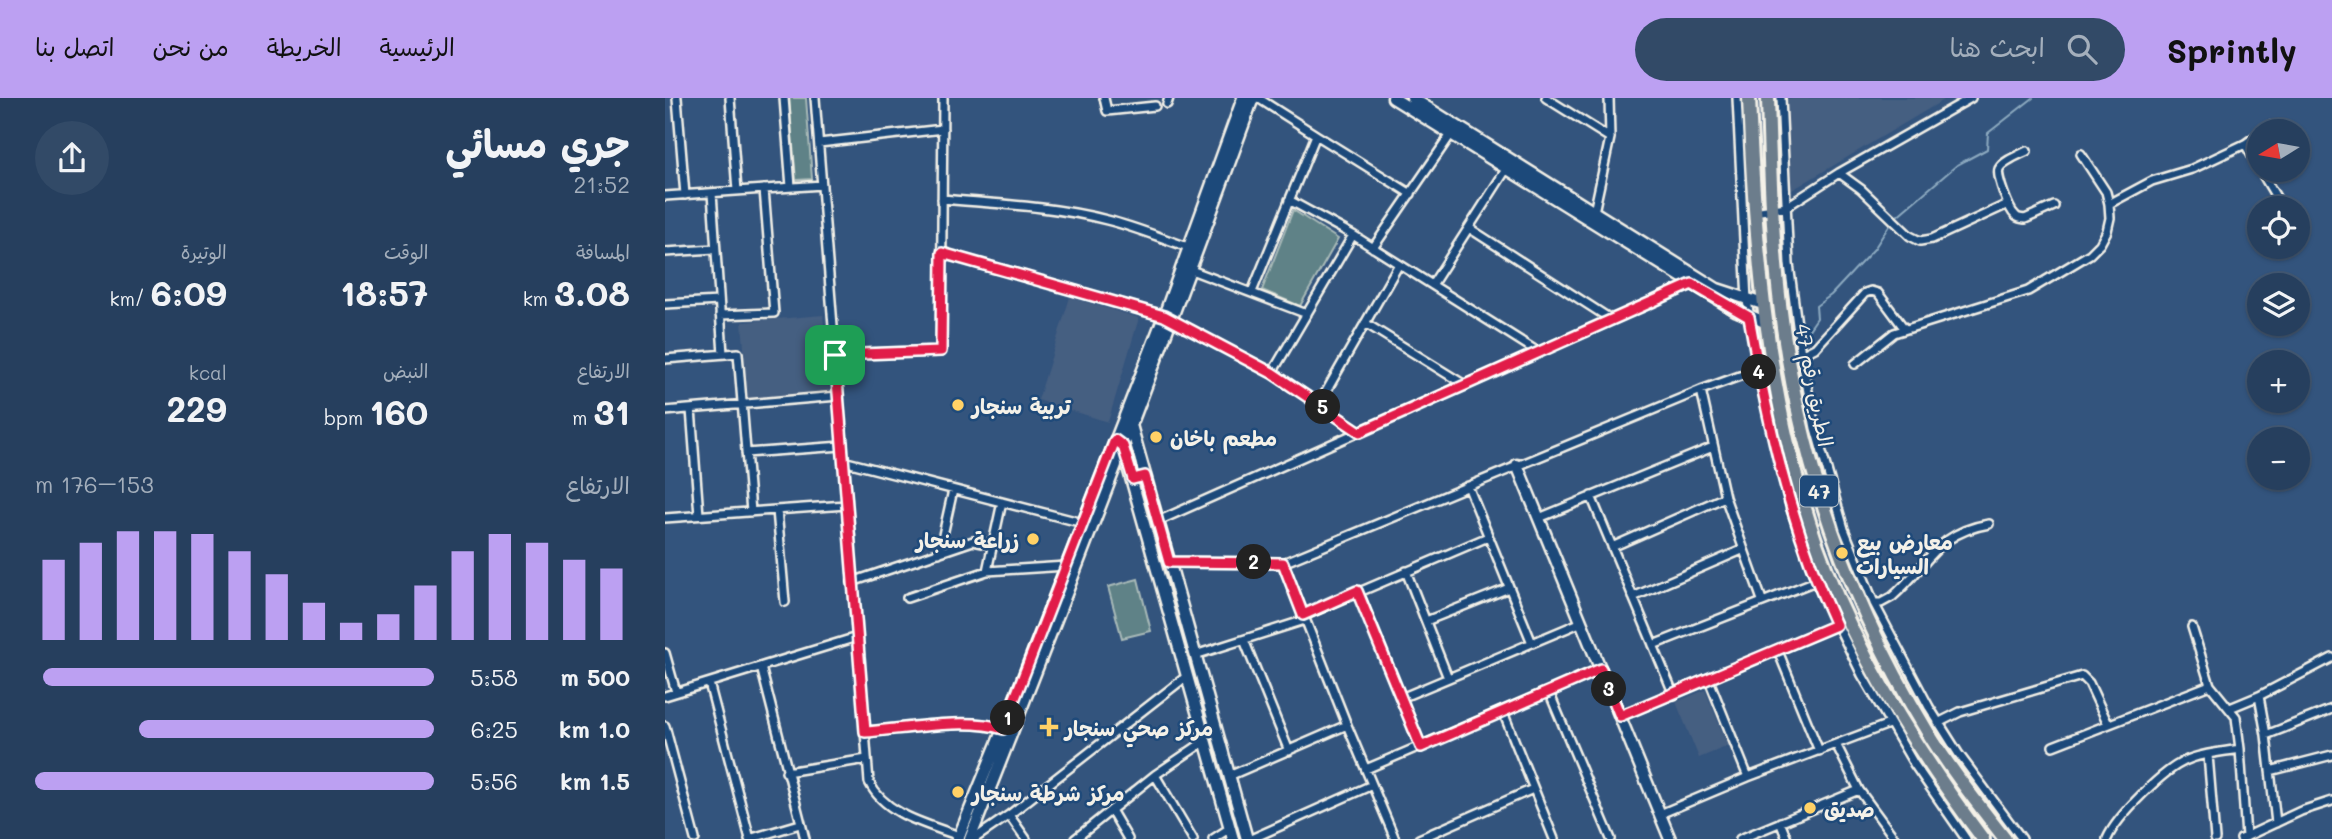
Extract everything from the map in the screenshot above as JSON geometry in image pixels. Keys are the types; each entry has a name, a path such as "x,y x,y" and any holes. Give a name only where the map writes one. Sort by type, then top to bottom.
{"highway":[{"name":"الطريق رقم 47","path":"1749,98 1745,151 1765,322 1768,385 1818,548 1868,672 1983,839"},
{"name":"الطريق رقم 47","path":"1768,98 1771,210 1780,305 1803,404 1819,493 1844,564 1874,633 1928,733 2005,839"},
{"path":"1915,741 1928,733"}],"street":[{"path":"677,98 685,195"},
{"path":"730,98 737,191"},
{"path":"784,98 791,187"},
{"path":"815,98 869,782 879,799 898,812 958,838 1083,523 1119,443 1132,425 1168,318 1188,247 1243,98"},
{"path":"835,355 941,351 943,98"},
{"path":"1104,98 1107,111 1156,106"},
{"path":"972,839 1119,443 1168,318 1191,270 1255,98 1411,194"},
{"path":"1393,98 1454,130 1594,212 1717,289 1747,301 1763,304"},
{"path":"1412,98 1426,102 1454,130 1507,168 1692,284 1749,317 1765,322"},
{"path":"1546,98 1610,138"},
{"path":"1594,212 1610,138 1609,98"},
{"path":"1737,98 1745,151 1747,301 1759,369 1768,385 1784,485 1816,580 1836,625 1868,672 1889,724 1935,797 1966,839"},
{"path":"1781,98 1789,264 1801,355 1803,404 1853,555 1874,603 1938,723 2022,839"},
{"path":"1754,212 1786,206 1971,98"},
{"path":"819,143 943,129"},
{"path":"1373,248 1454,130"},
{"path":"1252,292 1316,135"},
{"path":"2109,204 2152,181 2192,169 2245,144 2247,147"},
{"path":"2027,151 1999,169 1999,180 2008,204 2014,215 2025,219 2054,206"},
{"path":"1856,364 1885,338 1904,328 2028,291 2090,254 2107,232 2109,204 2106,192 2081,154"},
{"path":"1432,285 1507,168"},
{"path":"1839,173 1861,189 1910,236 1920,241 1932,239 2008,204"},
{"path":"665,196 822,185"},
{"path":"720,315 773,313 764,189"},
{"path":"712,193 723,354"},
{"path":"942,199 1032,206 1083,215 1124,225 1188,247"},
{"path":"1289,200 1353,235 1538,352"},
{"path":"1469,228 1612,320"},
{"path":"1272,373 1353,235"},
{"path":"665,252 715,249"},
{"path":"942,253 1168,318 1272,373 1360,432"},
{"path":"1319,404 1399,264"},
{"path":"1191,270 1307,314"},
{"path":"1158,521 1692,284"},
{"path":"1801,355 1815,348 1865,293 1871,291 1883,298 1904,328"},
{"path":"665,304 719,301"},
{"path":"1365,323 1465,385"},
{"path":"665,359 738,353 751,512"},
{"path":"1169,562 1283,563 1700,390 1759,369"},
{"path":"1700,390 1725,497 1762,600"},
{"path":"665,411 838,396"},
{"path":"691,409 699,515"},
{"path":"1132,425 1229,776 1249,839 1372,785"},
{"path":"1119,443 1133,479 1233,839"},
{"path":"746,453 842,446"},
{"path":"1539,518 1713,447"},
{"path":"843,461 1083,523"},
{"path":"1517,465 1670,839"},
{"path":"1133,479 1145,476"},
{"path":"1468,486 1532,643"},
{"path":"939,552 953,490"},
{"path":"1591,496 1674,695"},
{"path":"1612,547 1725,497"},
{"path":"987,571 1002,502"},
{"path":"665,518 846,505"},
{"path":"777,510 785,602"},
{"path":"1874,603 1887,600 1897,593 1947,539 1972,527 1989,524"},
{"path":"1195,655 1304,618 1357,591 1488,537"},
{"path":"852,582 973,541 993,545"},
{"path":"1633,597 1742,550"},
{"path":"1283,563 1395,839"},
{"path":"907,598 987,571 1066,566"},
{"path":"1406,571 1448,678"},
{"path":"1653,645 1816,580"},
{"path":"1426,621 1509,588"},
{"path":"1357,591 1421,747"},
{"path":"1401,698 1582,622"},
{"path":"1620,716 1836,625"},
{"path":"2192,627 2210,685 2236,717 2240,749 2243,838 2313,806 2332,801"},
{"path":"665,695 857,637"},
{"path":"1244,640 1289,751"},
{"path":"1778,651 1819,751"},
{"path":"665,653 676,692"},
{"path":"2230,708 2332,658"},
{"path":"761,667 805,839"},
{"path":"1366,769 1601,669"},
{"path":"972,839 1009,815 1187,676"},
{"path":"1938,723 1971,708 2083,676 2108,724"},
{"path":"1709,680 1748,778"},
{"path":"709,683 749,839 800,824"},
{"path":"2053,746 2210,685"},
{"path":"1549,692 1611,839"},
{"path":"2259,696 2276,823"},
{"path":"2266,735 2332,709"},
{"path":"1503,712 1554,839"},
{"path":"865,732 968,724 1003,729"},
{"path":"1660,814 1889,724"},
{"path":"1229,776 1347,725"},
{"path":"665,726 695,839"},
{"path":"1075,839 1156,775 1205,741"},
{"path":"1836,744 1859,790 1895,839"},
{"path":"2107,839 2126,809 2186,760 2240,749"},
{"path":"2208,755 2215,839"},
{"path":"2270,771 2332,755"},
{"path":"786,772 867,759"},
{"path":"1156,775 1193,839"},
{"path":"1419,839 1533,789"},
{"path":"1740,839 1859,790"},
{"path":"1111,810 1128,839"},
{"path":"1009,815 1026,839"},
{"path":"1780,822 1787,839"},
{"path":"1213,839 1230,828"}],"shaded area":[{"path":"1767,98 1947,98 1772,202"},
{"path":"1070,297 1139,318 1108,422 1038,400"},
{"path":"823,315 830,395 748,400 742,322"},
{"path":"1705,690 1728,746 1699,758 1676,702"}],"green space":[{"path":"789,98 806,98 812,179 796,180"},
{"path":"1293,210 1338,239 1300,306 1262,290"},
{"path":"1138,579 1151,631 1122,638 1108,587"}],"waterway":[{"path":"1896,217 1957,165 1987,149 1988,133 2033,98"},
{"path":"1806,334 1817,318 1816,306 1831,295 1874,249 1892,221"}],"place":[{"name":"تربية سنجار","path":"958,405"},
{"name":"مطعم باخان","path":"1156,437"},
{"name":"زراعة سنجار","path":"1033,539"},
{"name":"معارض بيع السيارات","path":"1842,553"},
{"name":"مركز صحي سنجار","path":"1049,727"},
{"name":"مركز شرطة سنجار","path":"958,792"},
{"name":"صديق","path":"1810,808"}],"route":[{"path":"942,253 1164,316 1272,373 1360,432 1692,284 1749,317 1784,485 1807,558 1836,625 1620,716 1601,669 1421,747 1357,591 1303,615 1283,563 1169,562 1145,476 1133,479 1123,446 1115,440 1003,729 968,724 865,732 835,355 941,351 942,253"}]}
